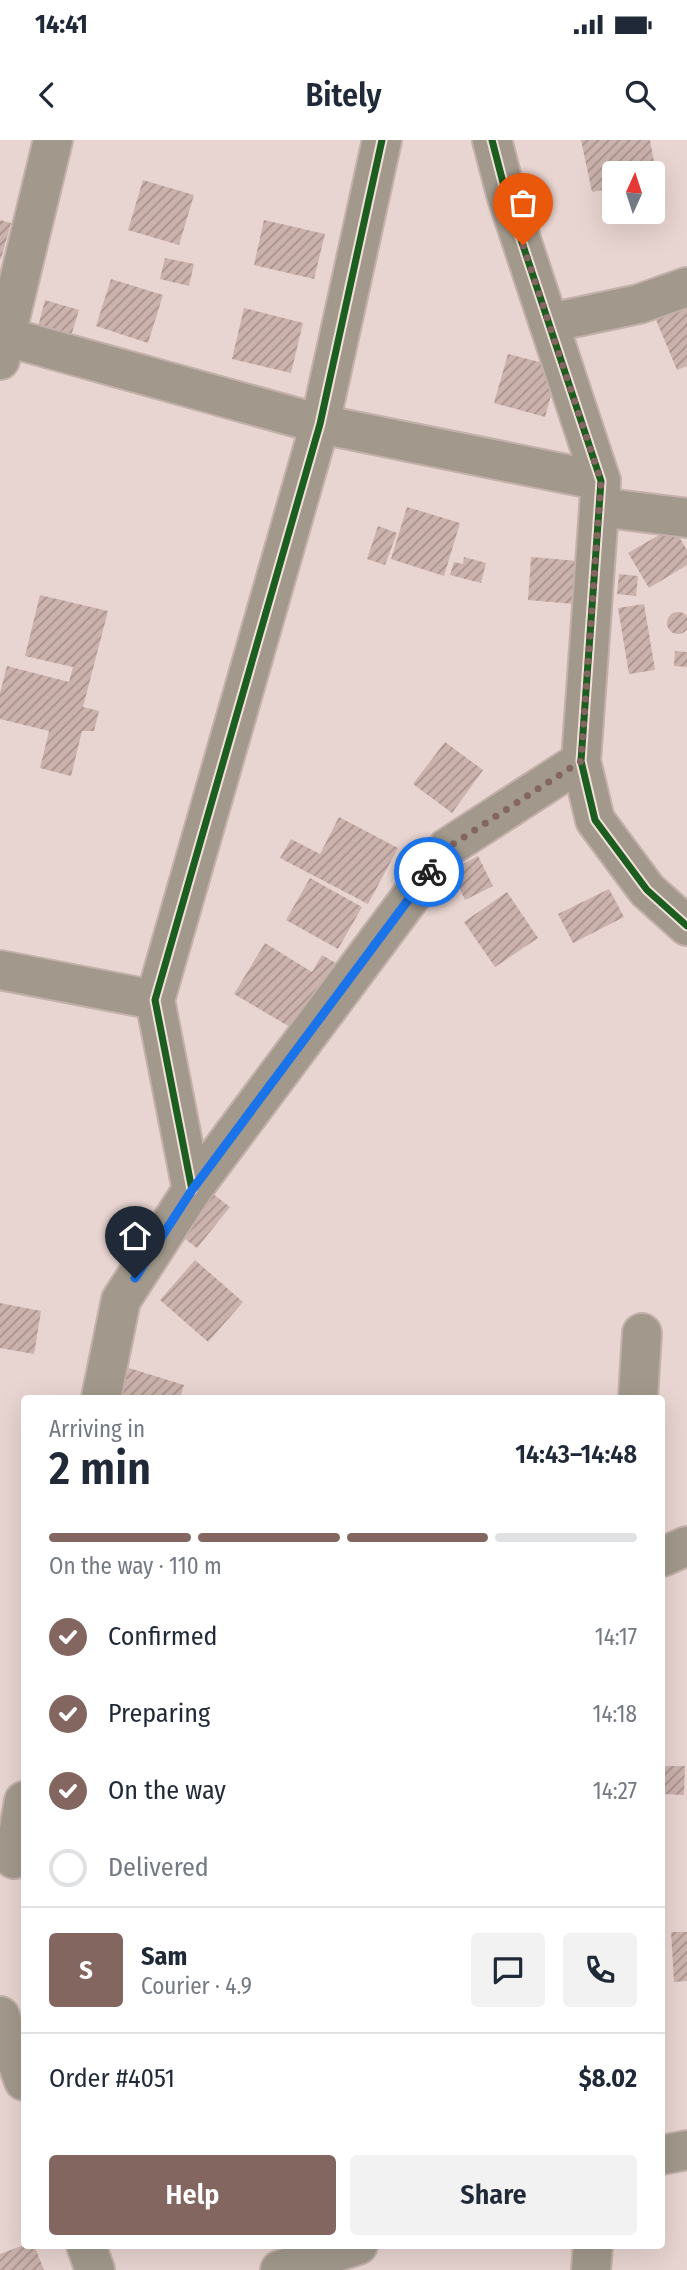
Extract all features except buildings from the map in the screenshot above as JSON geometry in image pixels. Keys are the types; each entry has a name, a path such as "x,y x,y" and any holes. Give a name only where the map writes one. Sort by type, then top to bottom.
{"street":[{"path":"53,140 2,345 687,518"},
{"path":"192,1190 155,1000 320,424 382,140"},
{"path":"492,140 506,194 549,323 600,494 581,761 595,820 647,890 687,926"},
{"path":"549,323 639,304 687,287"},
{"path":"102,1395 121,1300 192,1190 447,848 581,761"},
{"path":"0,970 155,1000"},
{"path":"638,1395 642,1333"},
{"path":"665,1556 687,1546"},
{"path":"13,1859 21,1817"},
{"path":"0,2016 21,2073"},
{"path":"665,2154 687,2150"},
{"path":"87,2249 95,2270"},
{"path":"280,2270 346,2249"},
{"path":"591,2270 593,2249"}],"cycle path":[{"path":"192,1190 155,1000 320,424 382,140"},
{"path":"492,140 506,194 601,481 581,761 595,820 647,890 687,926"}],"way so far":[{"path":"429,872 447,848 581,761 601,481 523,245"}],"route":[{"path":"135,1278 192,1190 429,872"}]}
